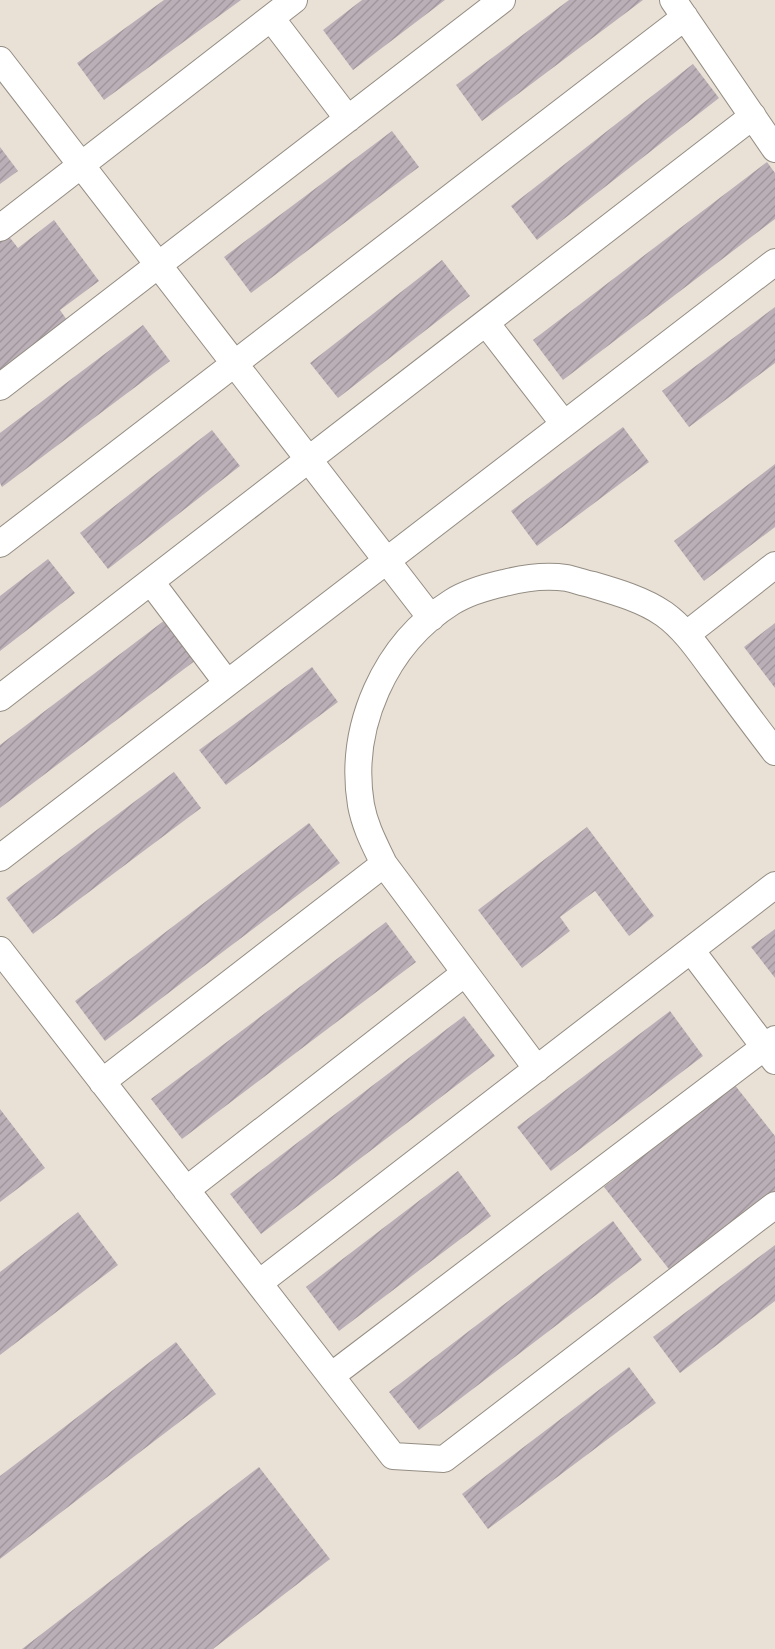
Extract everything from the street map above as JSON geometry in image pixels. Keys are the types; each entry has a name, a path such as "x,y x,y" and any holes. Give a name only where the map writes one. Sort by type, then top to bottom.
{"street":[{"path":"0,228 294,0"},
{"path":"0,386 502,0"},
{"path":"0,544 235,364 679,9 775,149"},
{"path":"271,18 348,119"},
{"path":"0,60 431,618"},
{"path":"0,699 753,116"},
{"path":"0,858 775,262"},
{"path":"486,323 564,424"},
{"path":"687,634 775,565"},
{"path":"537,1069 384,864 370,837 361,806 358,765 364,726 376,690 393,658 412,634 453,601 483,588 524,578 565,578 639,600 664,614 687,634 772,741"},
{"path":"151,582 227,683"},
{"path":"102,1082 384,864"},
{"path":"259,1283 775,885"},
{"path":"0,950 393,1456 444,1459 775,1205"},
{"path":"331,1376 771,1049 691,950"},
{"path":"186,1190 465,973"}],"building":[{"path":"164,0 241,0 104,100 77,63"},
{"path":"362,0 445,0 353,70 323,30"},
{"path":"569,0 643,0 482,121 456,85"},
{"path":"693,64 719,98 537,240 511,206"},
{"path":"392,131 419,167 251,293 224,257"},
{"path":"0,147 18,171 0,184"},
{"path":"767,162 775,173 775,219 563,380 533,340"},
{"path":"54,220 99,281 60,310 71,326 0,377 0,239 7,234 18,248"},
{"path":"442,260 470,296 338,398 310,363"},
{"path":"775,307 775,363 689,427 662,391"},
{"path":"143,325 170,361 2,487 0,483 0,433"},
{"path":"623,427 649,462 537,546 511,511"},
{"path":"212,430 240,466 108,569 80,533"},
{"path":"775,464 775,527 704,581 674,541"},
{"path":"48,559 75,593 0,651 0,596"},
{"path":"165,620 196,660 0,808 0,745"},
{"path":"775,623 775,688 744,647"},
{"path":"312,667 338,702 226,785 199,750"},
{"path":"174,772 201,808 33,934 6,898"},
{"path":"309,823 340,863 105,1041 75,1001"},
{"path":"587,827 654,916 629,936 595,891 560,917 570,931 522,968 478,910"},
{"path":"386,922 416,962 182,1139 151,1099"},
{"path":"775,929 775,978 751,947"},
{"path":"670,1011 703,1056 551,1171 517,1127"},
{"path":"464,1016 495,1056 261,1234 230,1194"},
{"path":"734,1084 775,1136 775,1191 672,1273 604,1187"},
{"path":"0,1109 45,1168 0,1202"},
{"path":"458,1171 491,1216 339,1331 306,1287"},
{"path":"78,1212 118,1265 0,1355 0,1272"},
{"path":"613,1221 642,1260 419,1430 389,1392"},
{"path":"775,1245 775,1301 680,1373 653,1337"},
{"path":"176,1342 216,1394 0,1559 0,1476"},
{"path":"629,1367 656,1403 488,1529 462,1494"},
{"path":"259,1467 330,1559 213,1649 22,1649"}]}
